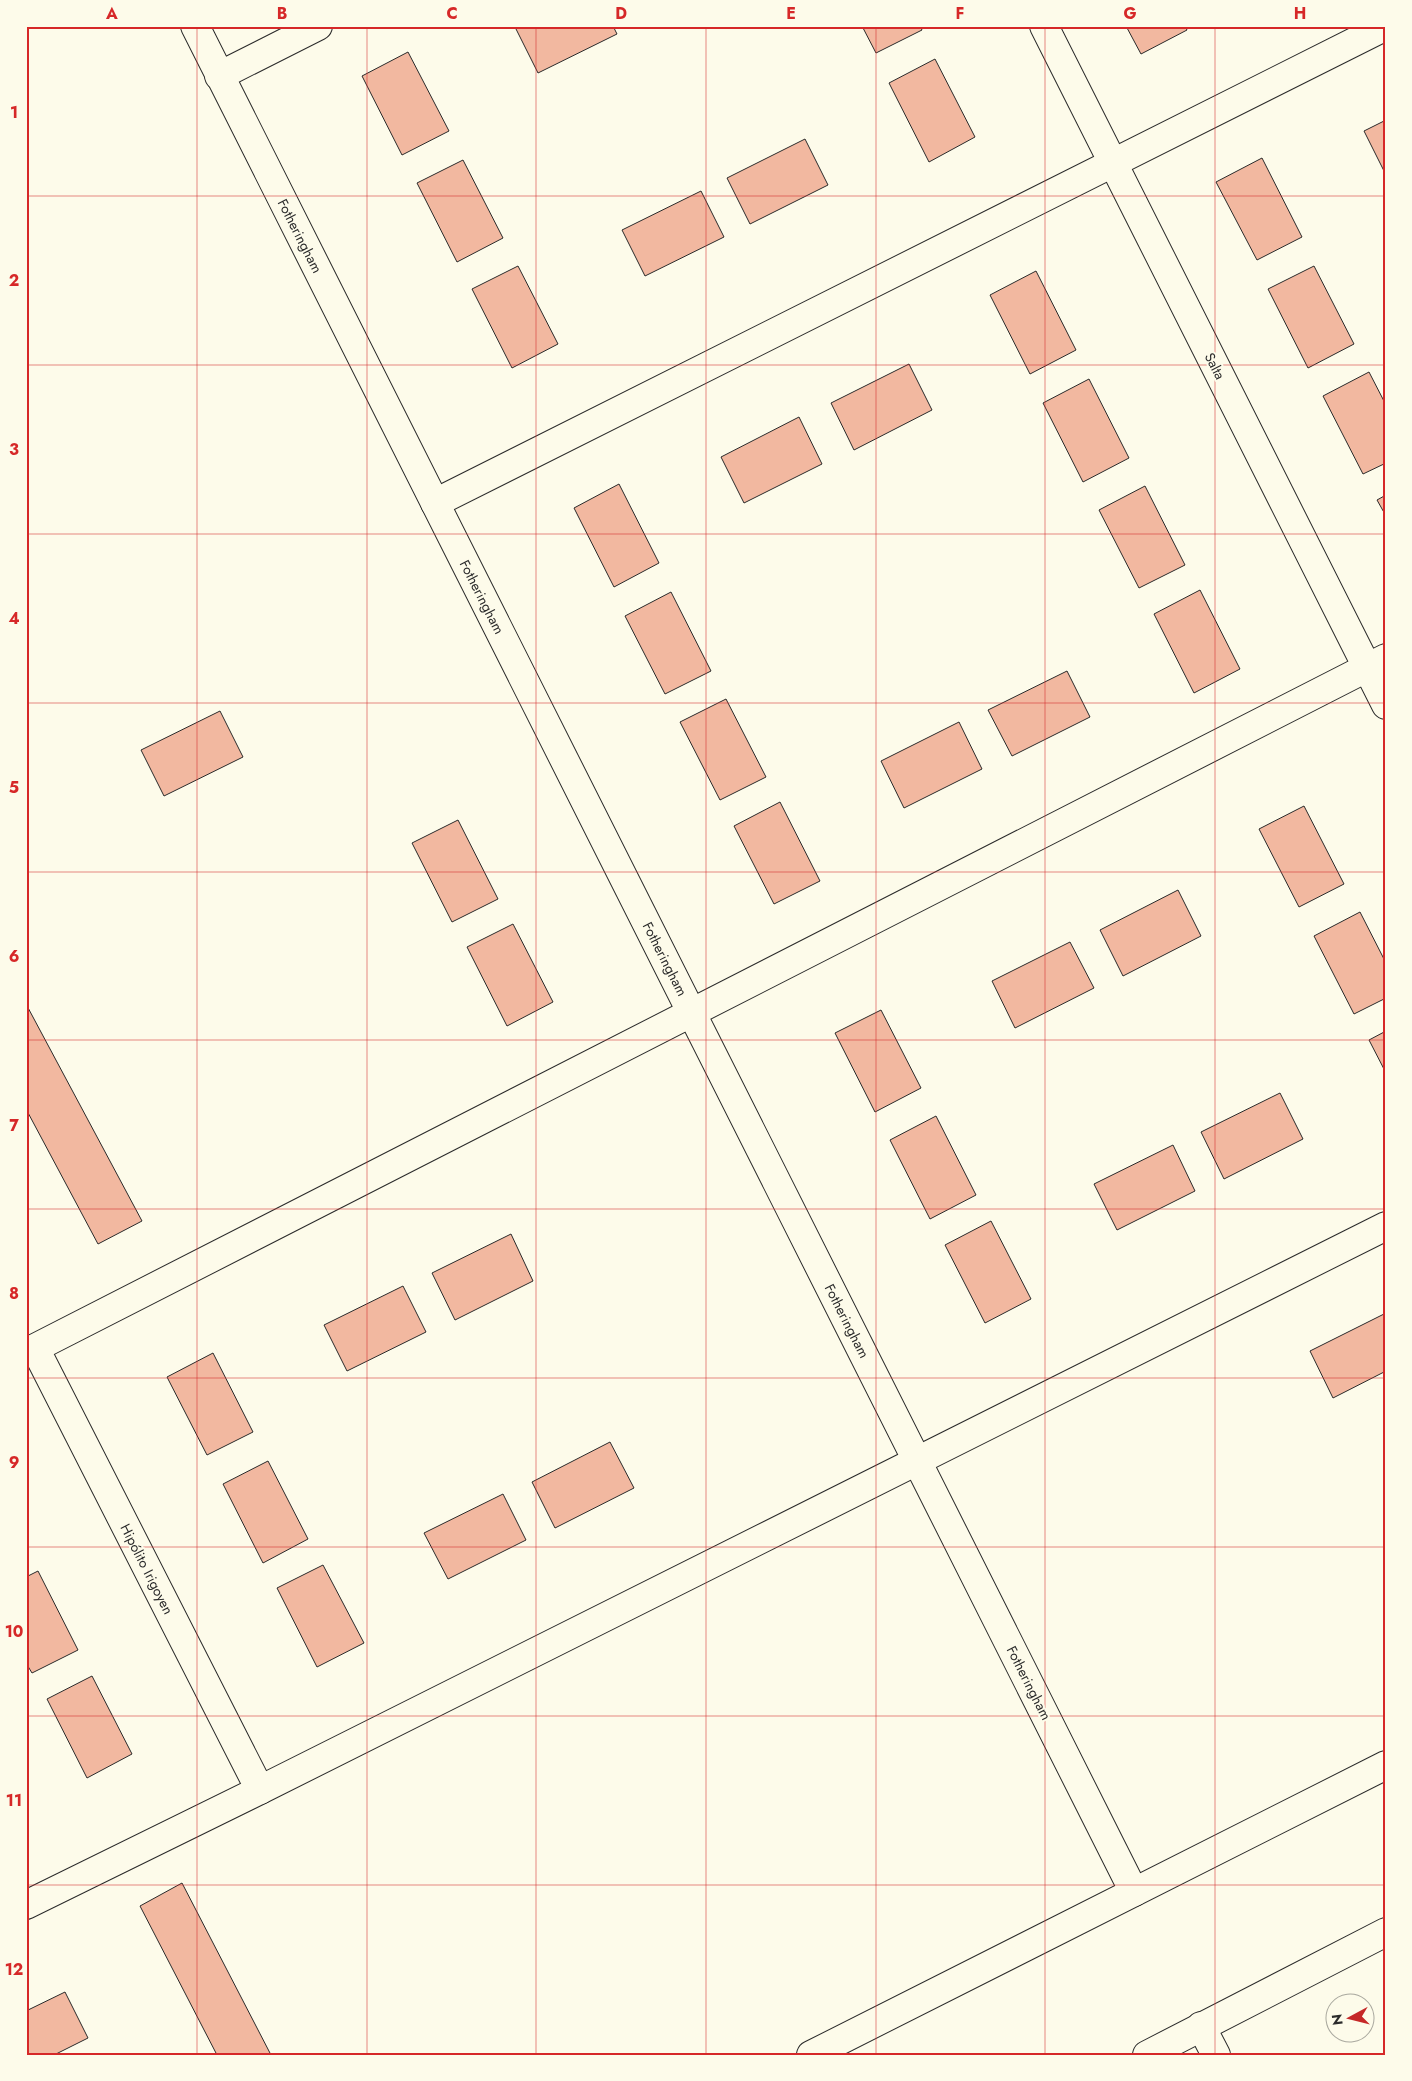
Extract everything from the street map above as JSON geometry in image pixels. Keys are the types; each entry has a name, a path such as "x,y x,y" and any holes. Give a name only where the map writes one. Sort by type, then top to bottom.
{"street":[{"name":"Fotheringham","path":"195,26 1134,1892"},
{"path":"219,76 318,26"},
{"name":"Salta","path":"1044,26 1113,163 1376,663 1386,706"},
{"path":"435,503 1386,26"},
{"path":"692,1013 1376,663"},
{"name":"Hipólito Irigoyen","path":"260,1790 35,1348 692,1013"},
{"path":"26,1904 260,1790 1386,1226"},
{"path":"811,2055 1386,1765"},
{"path":"1147,2055 1386,1932"},
{"path":"1201,2026 1216,2055"}],"building":[{"path":"613,26 617,34 538,73 515,27"},
{"path":"862,26 920,26 922,30 876,53"},
{"path":"1126,26 1185,26 1187,30 1141,54"},
{"path":"408,52 449,131 402,155 362,76"},
{"path":"935,59 975,137 929,162 889,83"},
{"path":"1386,120 1386,175 1364,131"},
{"path":"805,139 828,185 750,224 727,178"},
{"path":"1262,158 1302,237 1257,260 1216,182"},
{"path":"463,160 503,238 457,262 417,183"},
{"path":"701,191 724,237 645,276 622,230"},
{"path":"518,266 558,344 512,368 472,289"},
{"path":"1314,266 1354,344 1308,368 1268,289"},
{"path":"1036,271 1076,350 1030,374 990,295"},
{"path":"909,364 932,410 854,450 831,403"},
{"path":"1369,372 1386,405 1386,463 1363,474 1323,396"},
{"path":"1089,379 1129,458 1083,482 1043,403"},
{"path":"799,417 822,464 744,503 721,457"},
{"path":"619,484 659,563 614,587 574,508"},
{"path":"1145,486 1185,565 1139,588 1099,510"},
{"path":"1386,495 1386,516 1377,500"},
{"path":"1200,590 1240,669 1194,693 1154,614"},
{"path":"671,592 711,671 665,694 625,616"},
{"path":"1067,671 1090,717 1012,756 988,710"},
{"path":"726,699 766,777 720,800 680,722"},
{"path":"220,711 243,757 164,796 141,750"},
{"path":"959,722 982,769 904,808 881,761"},
{"path":"780,802 820,881 774,904 734,826"},
{"path":"1304,806 1344,884 1299,907 1259,829"},
{"path":"458,820 498,899 452,922 412,843"},
{"path":"1178,890 1201,936 1123,976 1100,930"},
{"path":"1360,912 1386,963 1386,998 1354,1014 1314,936"},
{"path":"513,924 553,1002 507,1026 467,947"},
{"path":"1070,942 1094,988 1015,1028 992,981"},
{"path":"26,1004 142,1221 98,1244 26,1109"},
{"path":"881,1010 921,1088 875,1112 835,1033"},
{"path":"1386,1031 1386,1073 1369,1040"},
{"path":"1280,1093 1303,1139 1224,1179 1201,1132"},
{"path":"936,1116 976,1195 930,1219 890,1140"},
{"path":"1173,1145 1195,1191 1117,1230 1094,1184"},
{"path":"991,1221 1031,1299 985,1323 945,1245"},
{"path":"511,1234 533,1281 455,1320 432,1273"},
{"path":"403,1286 426,1332 347,1371 324,1325"},
{"path":"1386,1313 1386,1371 1333,1398 1310,1351"},
{"path":"213,1353 253,1432 207,1455 167,1377"},
{"path":"610,1442 634,1488 555,1528 532,1482"},
{"path":"268,1461 308,1539 263,1563 223,1484"},
{"path":"503,1494 526,1540 448,1579 424,1533"},
{"path":"323,1565 364,1643 317,1667 277,1588"},
{"path":"38,1571 78,1650 32,1673 26,1663 26,1577"},
{"path":"92,1676 132,1754 87,1778 47,1699"},
{"path":"182,1883 271,2055 217,2055 140,1906"},
{"path":"65,1992 88,2038 54,2055 26,2055 26,2011"}]}
